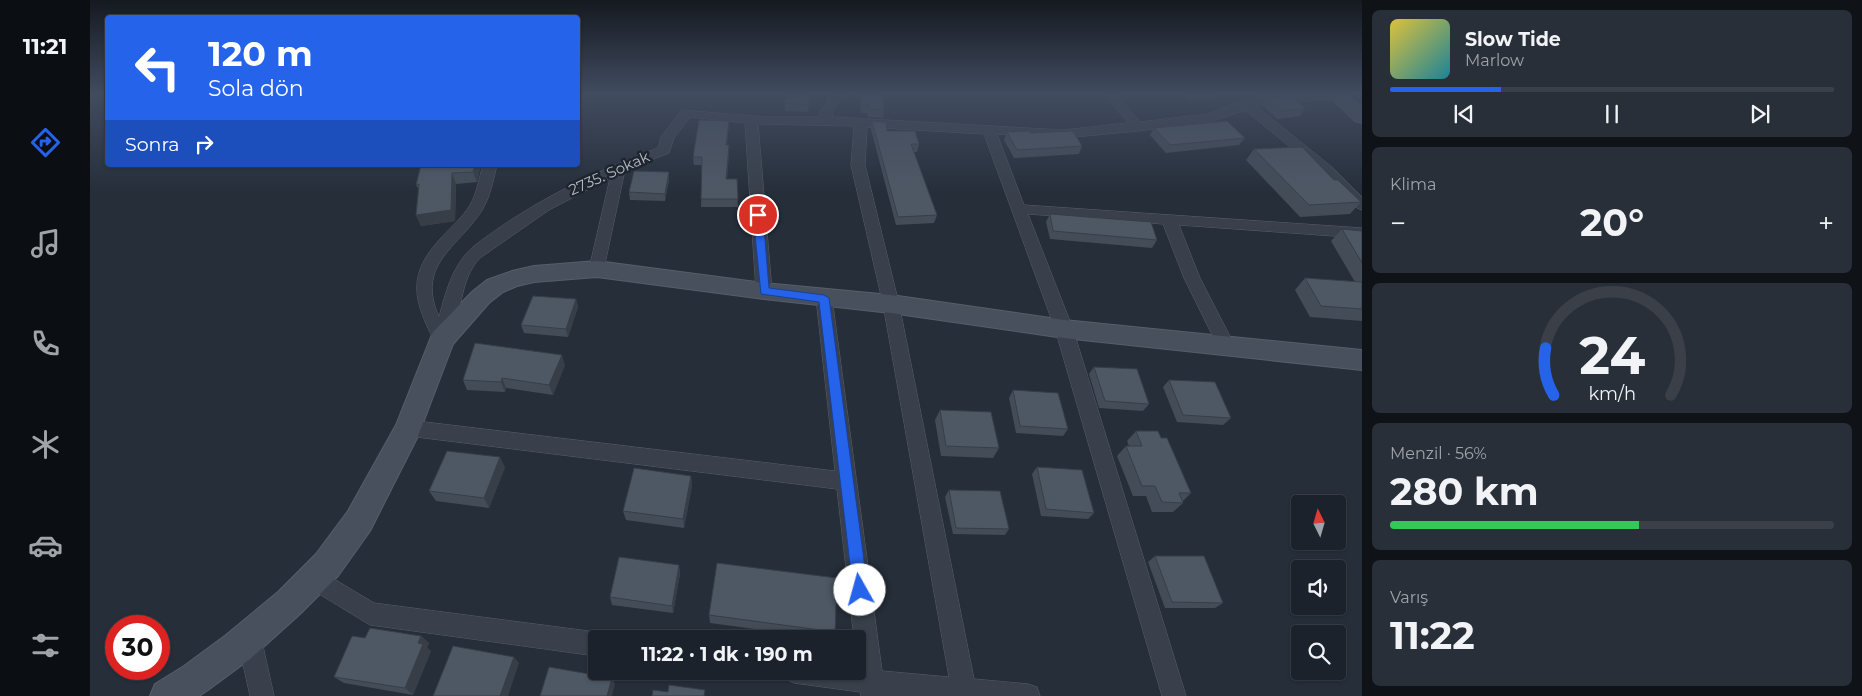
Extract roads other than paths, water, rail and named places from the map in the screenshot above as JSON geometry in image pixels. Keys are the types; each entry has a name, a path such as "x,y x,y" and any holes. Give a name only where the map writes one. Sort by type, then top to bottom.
{"street":[{"name":"2735. Sokak","path":"442,339 466,264 475,254 542,206 578,186 619,167 664,150 668,137 675,127"},
{"path":"752,127 764,291"},
{"path":"861,127 858,165 891,304 965,693"},
{"name":"2735. Sokak","path":"943,127 1063,134 1133,127"},
{"path":"1274,127 1328,171 1362,205"},
{"path":"989,130 1064,329 1174,696"},
{"path":"442,339 424,298 424,275 435,254 466,221 479,201 489,167"},
{"path":"597,269 619,167"},
{"path":"1019,209 1362,233"},
{"path":"1169,219 1192,278 1226,346"},
{"path":"167,696 196,678 249,637 289,603 327,565 359,521 408,428 442,339 481,297 495,286 512,279 534,274 597,269 764,291 891,304 1064,329 1362,360"},
{"path":"824,298 872,689"},
{"path":"408,428 846,481"},
{"path":"314,578 370,614 588,643"},
{"path":"249,637 262,696"},
{"path":"833,680 872,689 1028,696"}]}
